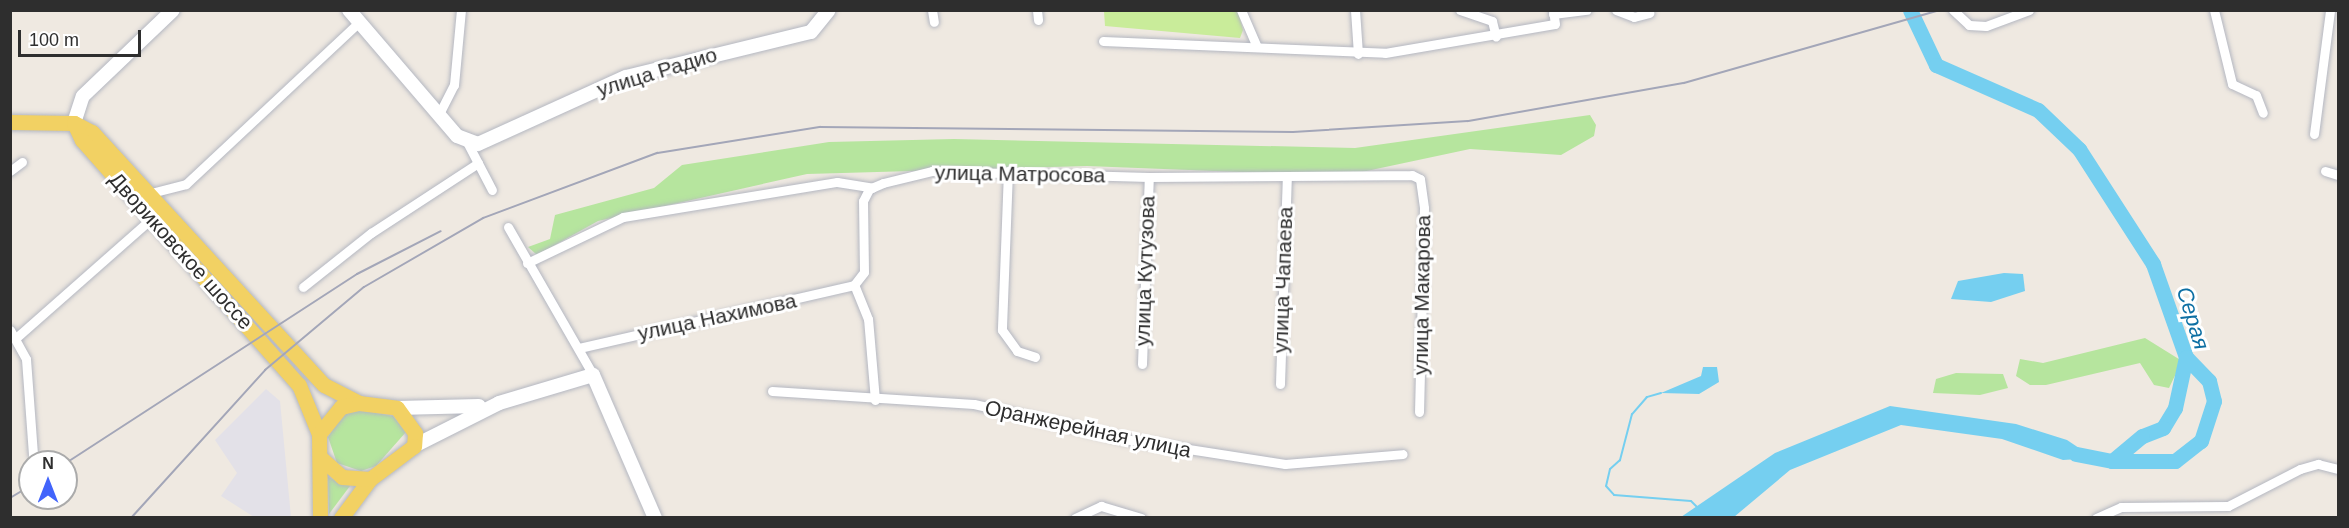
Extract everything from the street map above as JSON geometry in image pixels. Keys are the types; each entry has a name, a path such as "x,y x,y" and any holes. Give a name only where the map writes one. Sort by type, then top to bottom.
{"main road":[{"path":"10,122 74,123 92,132 147,195 324,385 359,403"},
{"name":"Двориковское шоссе","path":"74,123 82,140 280,360 299,385 319,434"},
{"path":"320,518 319,434 341,406 359,403 397,408 410,420 414,446 370,479 342,518"},
{"path":"321,458 342,477 370,479"}],"street":[{"path":"74,123 83,96 173,10"},
{"path":"349,10 438,116 462,139 492,190"},
{"path":"438,116 454,85 461,10"},
{"path":"932,10 934,22"},
{"path":"1241,10 1257,46"},
{"path":"1355,10 1358,54"},
{"path":"1460,10 1492,21 1496,37"},
{"path":"1103,41 1257,46 1358,54 1496,37 1555,24 1553,12 1587,10"},
{"path":"1616,10 1634,17 1649,13"},
{"path":"1955,14 1986,26 2029,10"},
{"path":"2214,10 2232,84 2256,95 2263,113"},
{"path":"2314,134 2330,10"},
{"name":"улица Радио","path":"462,139 496,138 626,77 811,32 828,14"},
{"path":"147,195 186,184 359,22"},
{"path":"10,171 22,162"},
{"path":"303,287 363,239 478,163"},
{"name":"улица Матросова","path":"527,263 623,217 837,182 873,188 932,171 1008,171 1149,177 1420,179"},
{"path":"1008,171 1002,330 1006,342 1035,357"},
{"path":"2325,171 2338,175"},
{"name":"улица Кутузова","path":"1142,364 1149,177"},
{"name":"улица Чапаева","path":"1280,384 1287,177"},
{"name":"улица Макарова","path":"1419,412 1420,179"},
{"path":"873,188 863,201 864,272 854,285 868,319 875,400"},
{"path":"33,450 28,375 13,334 151,219"},
{"path":"508,227 593,375 655,518"},
{"name":"улица Нахимова","path":"579,348 854,285"},
{"path":"397,408 448,410 499,403 593,375"},
{"name":"Оранжерейная улица","path":"772,391 995,407 1023,418 1124,440 1285,464 1403,453"},
{"path":"414,446 499,403"},
{"path":"2096,518 2121,507 2228,506 2300,469 2318,464 2338,469"},
{"path":"1075,518 1101,506 1141,518"}],"shaded area":[{"path":"266,389 280,401 291,517 254,517 221,496 237,473 215,440"}],"green space":[{"path":"1104,11 1238,11 1243,30 1240,38 1105,26"},
{"path":"1590,115 1596,125 1594,136 1561,155 1470,149 1343,176 1087,166 807,174 598,221 537,255 528,247 550,239 555,215 654,188 682,165 829,142 954,139 1355,148"},
{"path":"2145,338 2182,361 2169,388 2154,385 2140,363 2046,385 2030,385 2016,376 2020,359 2043,363"},
{"path":"1956,373 2003,374 2008,388 1980,395 1933,393 1936,379"},
{"path":"360,410 393,416 406,432 376,466 361,471 337,463 328,437 344,413"},
{"path":"328,477 350,486 329,514"}],"water":[{"path":"2004,273 2023,274 2025,291 1991,302 1951,299 1958,281"},
{"path":"1703,367 1717,367 1719,382 1699,394 1661,393 1701,376"},
{"path":"1890,406 2016,424 2067,440 2094,458 2063,460 2002,439 1901,425 1790,470 1734,517 1681,517 1775,453"}],"waterway":[{"name":"Серая","path":"1910,10 1936,65 2038,110 2079,149 2153,264 2186,357 2175,408 2163,428 2142,436 2112,461 2076,454"},
{"path":"2112,461 2175,461 2201,441 2214,401 2209,381 2186,357"},
{"path":"1661,393 1647,397 1632,414 1620,460 1610,469 1606,486 1614,495 1691,501 1699,509"}],"railway":[{"path":"131,518 265,370 364,287 483,218 657,153 820,127 1293,132 1468,121 1684,83 1941,10"},
{"path":"78,455 357,274 441,231"},
{"path":"10,498 18,493"}]}
